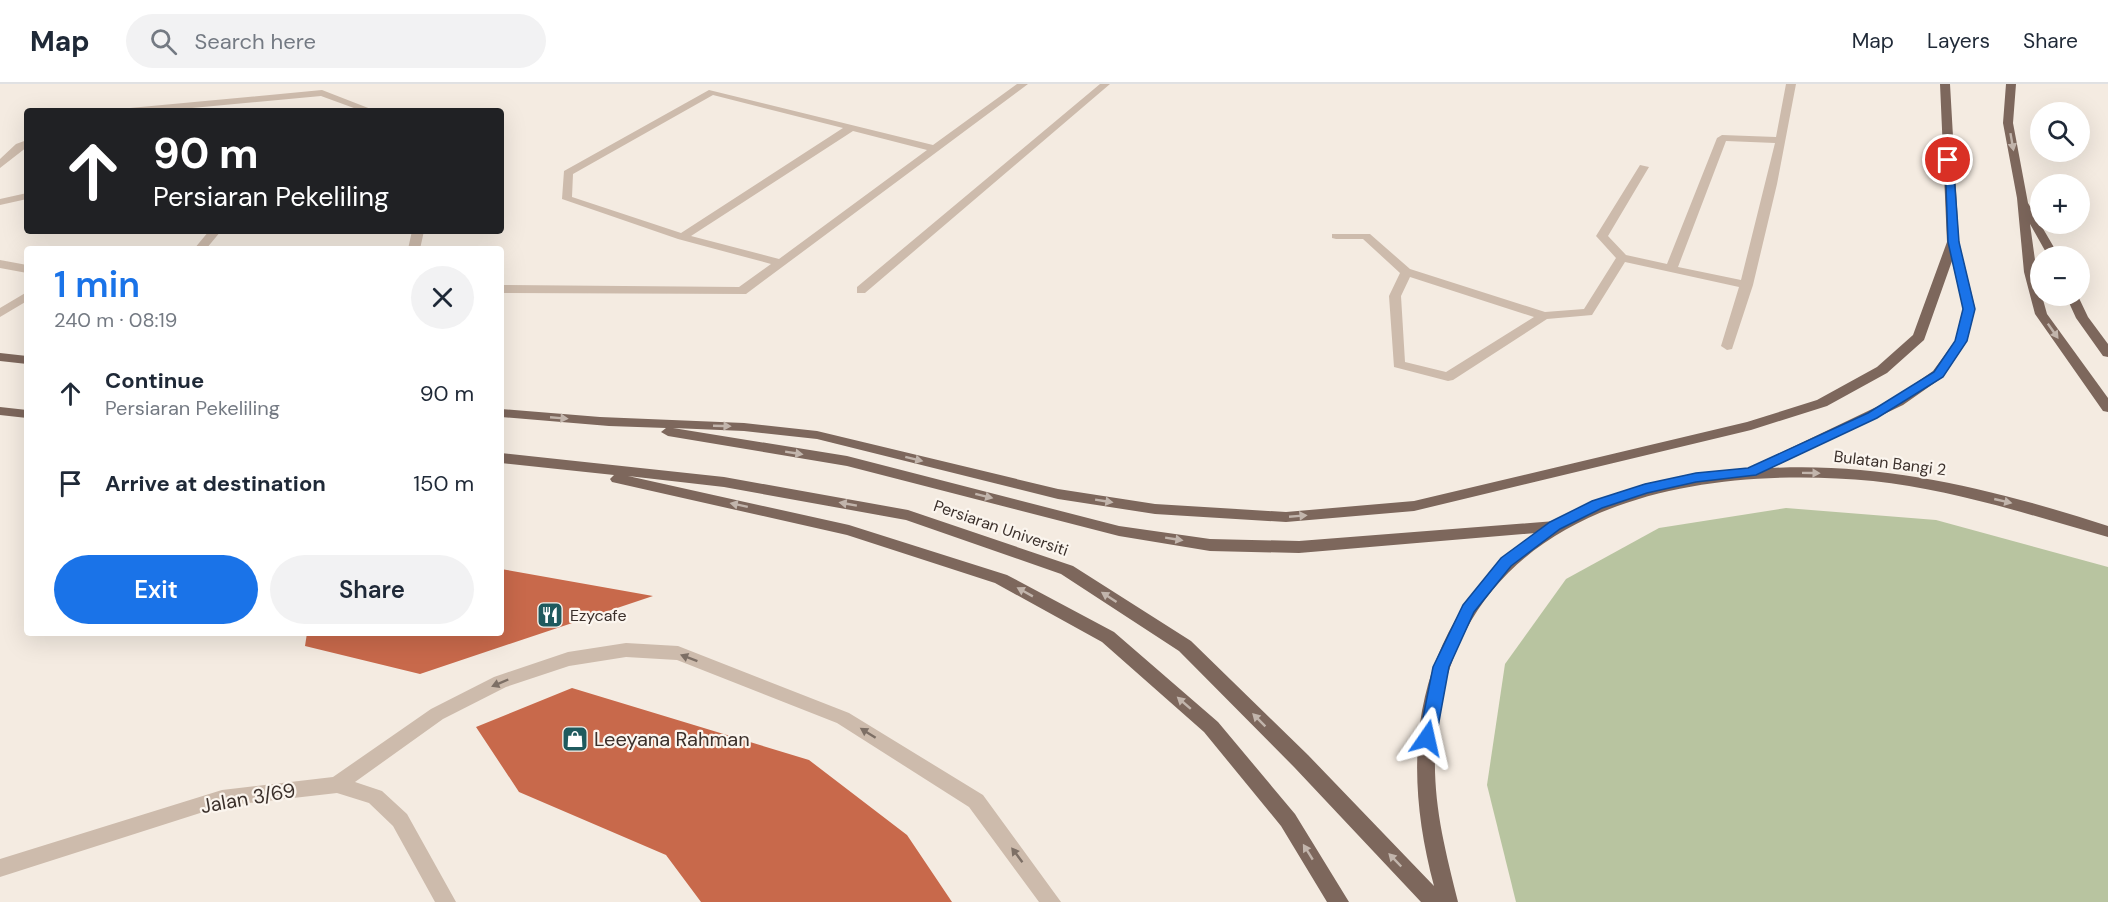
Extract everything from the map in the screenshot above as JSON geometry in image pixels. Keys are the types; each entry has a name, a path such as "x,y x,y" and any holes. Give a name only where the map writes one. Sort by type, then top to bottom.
{"main road":[{"path":"1751,472 1873,415 1938,374 1961,341 1969,309 1953,242 1945,84"},
{"path":"2011,84 2008,123 2022,198 2030,272 2042,314 2108,408"},
{"path":"2022,198 2048,246"},
{"path":"601,421 744,427 817,435 1058,494 1155,509 1286,517 1414,506 1751,426 1822,403 1882,370 1919,337 1953,242"},
{"path":"2077,306 2082,318 2108,353"},
{"path":"0,357 24,360"},
{"path":"0,411 24,414"},
{"name":"Persiaran Universiti","path":"504,413 601,421 847,461 1119,531 1210,545 1299,547 1555,526"},
{"name":"Persiaran Universiti","path":"504,458 724,482 908,515 1067,570 1185,646 1301,761 1436,902"},
{"path":"541,462 849,530 1001,579 1108,637 1211,727 1288,820 1339,902"},
{"name":"Bulatan Bangi 2","path":"1448,902 1429,821 1427,738 1441,667 1468,609 1506,562 1555,526 1597,504 1645,489 1696,478 1751,472 1842,474 1941,487 2049,512 2108,532"}],"street":[{"path":"504,289 742,291 1023,84"},
{"path":"861,290 1105,84"},
{"path":"1727,346 1747,285 1781,140 1791,84"},
{"path":"782,263 682,237 567,200 568,172 712,92 935,148"},
{"path":"162,108 322,93 363,108"},
{"path":"682,237 852,127"},
{"path":"1671,269 1722,138 1781,140"},
{"path":"0,165 24,144"},
{"path":"1644,167 1602,236 1622,258 1747,285"},
{"path":"0,202 24,197"},
{"path":"202,246 212,234"},
{"path":"1336,236 1366,236 1406,272 1544,316 1588,312 1622,258"},
{"path":"0,264 24,268"},
{"path":"1406,272 1395,296 1399,364 1448,377 1544,316"},
{"path":"0,313 24,298"},
{"path":"337,785 437,714 500,682 568,659 626,650 678,653 843,718 976,801 1051,902"},
{"name":"Jalan 3/69","path":"0,868 222,798 337,785 375,797 400,820 446,902"}],"green space":[{"path":"1786,508 1936,520 2108,567 2108,902 1516,902 1487,785 1505,664 1566,579 1659,528"}],"building":[{"name":"Ezycafe","path":"504,570 653,596 420,674 305,646 307,636 504,636"},
{"path":"572,688 809,760 907,835 952,902 701,902 666,855 519,792 476,727"}],"place":[{"name":"Ezycafe","path":"550,615"},
{"name":"Leeyana Rahman","path":"575,739"}],"route":[{"path":"1427,738 1441,667 1468,609 1506,562 1555,526 1597,504 1645,489 1696,478 1751,472 1898,402 1938,374 1961,341 1969,309 1953,242 1948,160"}]}
